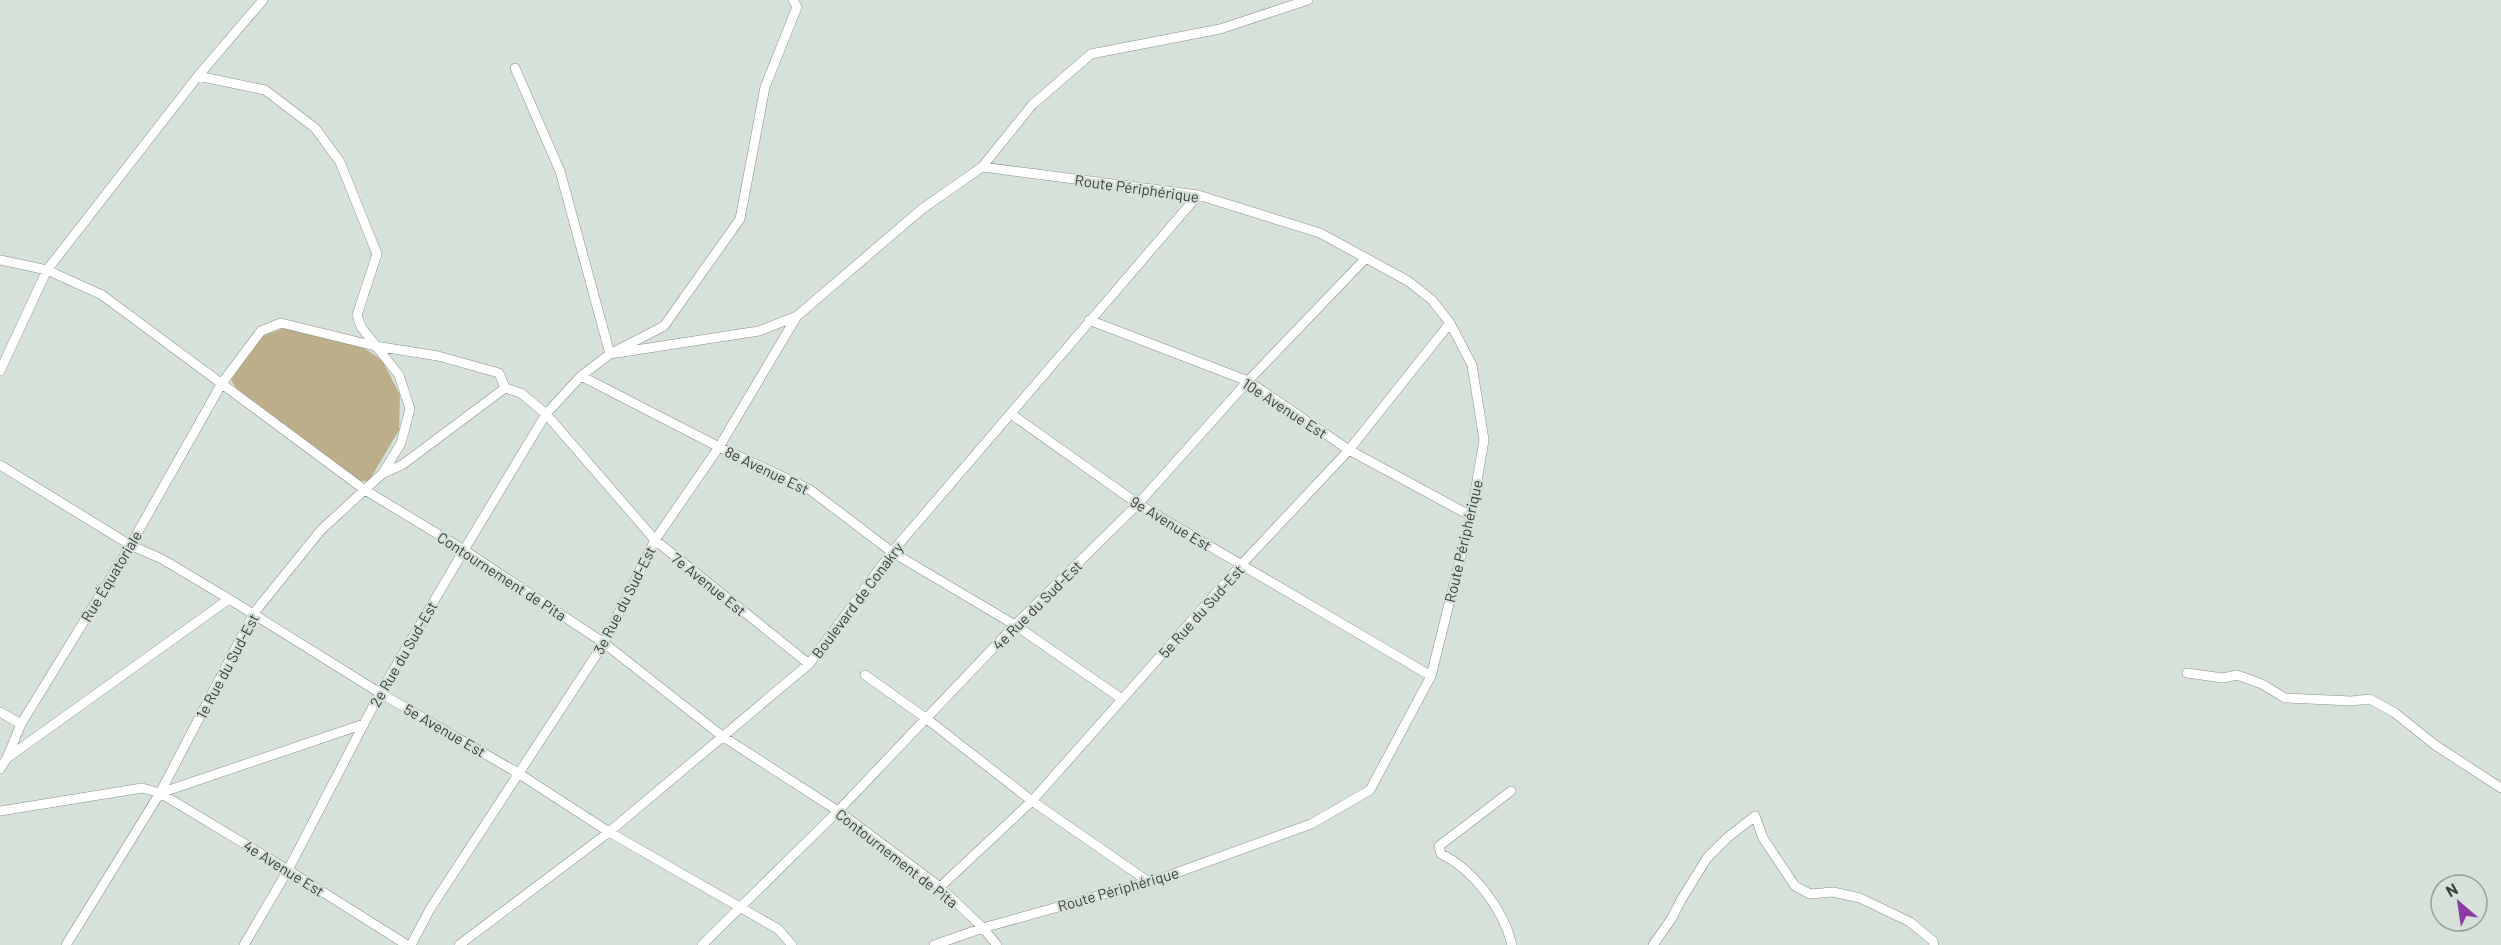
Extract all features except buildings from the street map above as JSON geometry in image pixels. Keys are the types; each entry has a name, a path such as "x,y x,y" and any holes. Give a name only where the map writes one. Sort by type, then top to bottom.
{"street":[{"path":"0,371 47,270 198,76 263,0"},
{"name":"2e Rue du Sud-Est","path":"244,945 288,870 380,693 546,414 581,376 610,354 664,326 740,219 765,87 797,7 793,0"},
{"path":"515,68 560,171 610,354 759,331 797,316 922,209 982,167 1032,105 1091,54 1220,29 1308,0"},
{"name":"1e Rue du Sud-Est","path":"66,945 160,793 254,613 321,530 383,473 401,443 410,409 399,375 361,327 357,315 377,254 340,162 315,128 265,90 198,76"},
{"name":"Route Périphérique","path":"934,945 983,928 1149,882 1311,824 1370,790 1431,676 1471,516 1484,440 1472,365 1450,324 1432,300 1416,287 1366,258 1320,233 1198,195 982,167"},
{"name":"Boulevard de Conakry","path":"459,945 609,832 809,664 892,552 1198,195"},
{"name":"4e Rue du Sud-Est","path":"702,945 838,811 1015,625 1138,504 1248,381 1366,258"},
{"name":"Contournement de Pita","path":"0,260 47,270 102,296 365,490 464,550 604,643 722,736 838,811 940,887 983,928 997,945"},
{"name":"3e Rue du Sud-Est","path":"409,945 518,772 604,643 655,540 719,447 797,316"},
{"name":"10e Avenue Est","path":"1089,320 1248,381 1349,450 1471,516"},
{"name":"Rue Équatoriale","path":"0,769 21,724 130,545 222,383 261,331 280,323 375,346"},
{"name":"5e Rue du Sud-Est","path":"940,887 1032,801 1241,565 1349,450 1450,324"},
{"name":"7e Avenue Est","path":"375,346 438,356 499,373 505,388 521,393 546,414 655,540 809,664"},
{"name":"8e Avenue Est","path":"581,376 719,447 810,489 892,552 1015,625 1122,699"},
{"path":"383,473 402,465 505,388"},
{"name":"9e Avenue Est","path":"1011,414 1138,504 1431,676"},
{"name":"5e Avenue Est","path":"0,465 130,545 162,559 229,598 380,693 518,772 609,832 778,928 792,945"},
{"path":"7,758 229,598"},
{"path":"2187,673 2223,678 2237,675 2262,684 2285,698 2351,701 2370,699 2396,713 2435,745 2501,788"},
{"path":"866,675 927,719 1032,801 1149,882"},
{"path":"0,712 21,724"},
{"path":"0,811 142,788 160,793 364,724"},
{"path":"1511,791 1439,846 1441,854 1459,866 1491,902 1502,919 1512,945"},
{"name":"4e Avenue Est","path":"160,793 409,945"},
{"path":"1653,945 1672,918 1707,858 1727,838 1755,816 1763,838 1795,886 1810,894 1833,892 1860,898 1910,922 1933,941 1934,945"}],"shaded area":[{"path":"287,327 361,346 382,360 400,395 399,430 369,481 360,481 238,391 231,380 260,337"}]}
